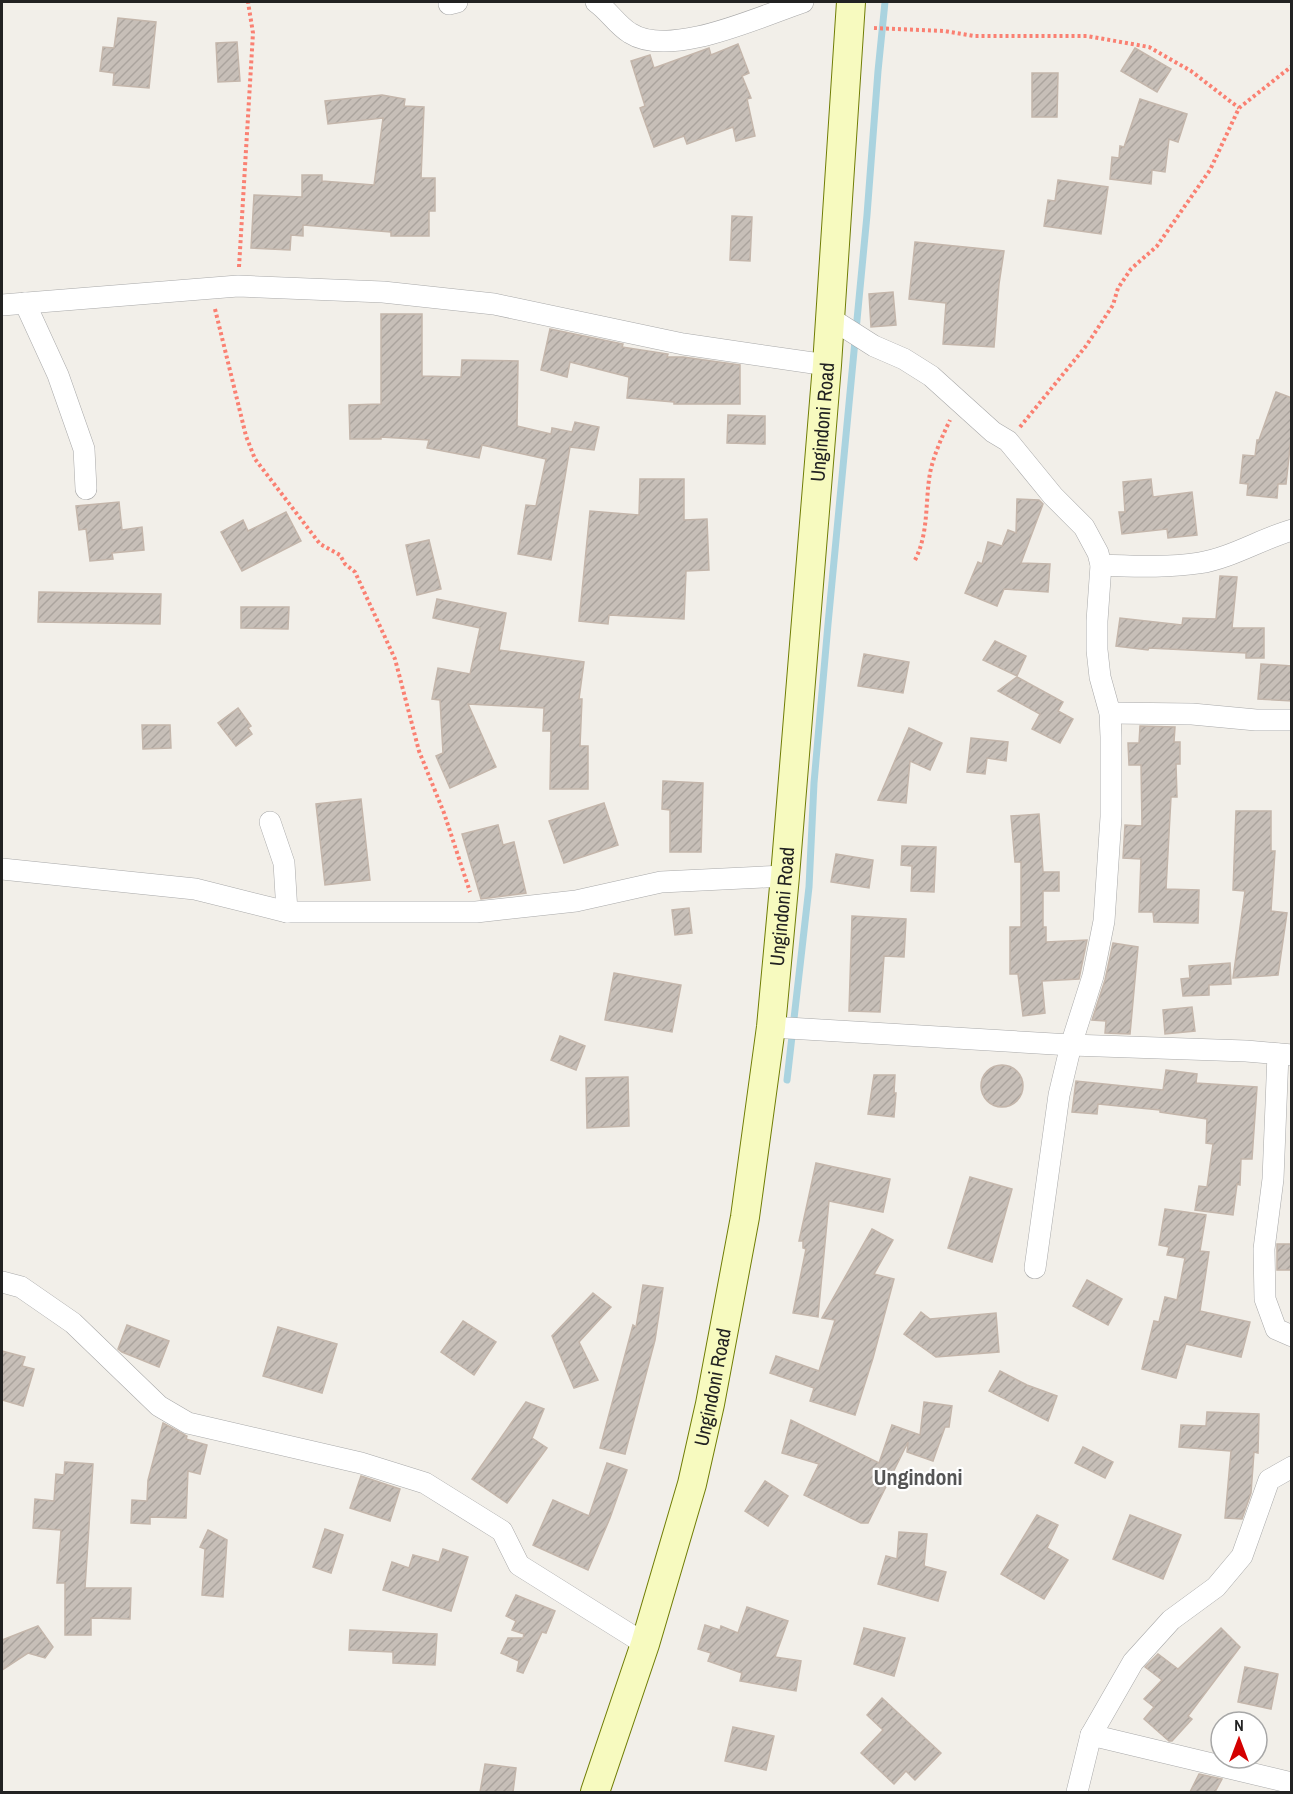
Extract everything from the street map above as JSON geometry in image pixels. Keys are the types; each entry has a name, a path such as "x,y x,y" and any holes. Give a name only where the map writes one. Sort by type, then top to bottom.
{"main road":[{"name":"Ungindoni Road","path":"595,1792 645,1644 692,1484 710,1404 745,1217 771,1027 785,876 827,365 850,13"}],"street":[{"path":"597,2 630,33 654,41 698,38 803,2"},
{"path":"2,305 238,286 383,292 494,304 683,344 827,365"},
{"path":"25,303 58,375 84,449 86,489"},
{"path":"830,318 874,346 904,359 931,376 993,432 1008,441 1053,496 1084,527 1098,553 1101,565 1097,650 1100,677 1110,713 1111,817 1104,921 1093,976 1071,1045 1059,1095 1035,1268"},
{"path":"1101,565 1200,563 1292,530"},
{"path":"1110,713 1192,714 1256,720 1292,720"},
{"path":"270,822 284,863 287,912"},
{"path":"2,869 195,889 287,912 476,912 576,901 661,882 785,876"},
{"path":"771,1027 1071,1045 1246,1051 1285,1055 1264,1249 1265,1299 1276,1329 1292,1336"},
{"path":"2,1282 21,1287 73,1323 159,1406 188,1423 361,1463 425,1483 502,1530 519,1565 645,1644"},
{"path":"1077,1792 1090,1735 1133,1662 1171,1620 1216,1587 1242,1556 1269,1480 1292,1467"},
{"path":"1090,1735 1292,1783"}],"path":[{"path":"238,286 253,33 248,2"},
{"path":"850,13 974,36 1088,36 1149,47 1191,71 1239,108"},
{"path":"1008,441 1086,346 1113,305 1118,288 1124,279 1157,246 1210,171 1239,108 1292,66"},
{"path":"209,288 246,436 255,459 320,544 340,555 345,564 355,572 395,659 419,751 444,813 476,912"},
{"path":"915,560 924,537 933,458 958,400"}],"building":[{"path":"118,18 156,22 149,88 113,85 114,73 100,71 103,47 114,48"},
{"path":"237,42 240,81 218,82 216,43"},
{"path":"738,44 749,73 742,76 751,98 747,99 755,136 736,141 733,127 687,144 684,136 654,147 640,108 645,106 631,61 650,55 654,68 709,48 711,55"},
{"path":"1135,48 1171,69 1157,92 1121,71"},
{"path":"1032,73 1058,73 1057,117 1032,117"},
{"path":"382,95 405,99 404,106 424,107 421,178 435,178 435,211 429,211 429,236 391,236 391,232 303,225 303,236 291,235 290,250 251,248 254,195 302,197 302,175 322,175 322,181 374,185 383,118 328,124 325,101"},
{"path":"1140,99 1187,114 1178,142 1169,139 1165,172 1152,170 1151,184 1110,179 1112,157 1119,158 1120,146 1124,147"},
{"path":"1058,180 1108,187 1101,234 1044,226 1048,200 1055,201"},
{"path":"732,216 752,217 750,261 730,260"},
{"path":"915,242 1004,251 994,347 943,344 946,303 909,299"},
{"path":"893,292 896,325 871,327 869,294"},
{"path":"381,314 422,314 422,376 461,377 462,360 518,361 517,426 551,434 552,428 572,432 575,422 599,427 594,450 570,447 551,560 518,554 526,505 536,506 546,459 482,445 479,458 427,448 429,440 381,437 381,439 350,439 349,405 381,404"},
{"path":"550,329 623,344 622,347 668,354 667,357 740,365 740,404 674,404 674,402 627,398 629,377 570,362 567,377 541,370"},
{"path":"1276,392 1292,398 1292,430 1286,484 1278,484 1277,498 1247,495 1248,484 1240,483 1243,455 1255,456 1257,440 1259,440"},
{"path":"728,415 765,416 765,444 727,443"},
{"path":"640,479 684,479 684,520 707,519 709,570 686,571 684,619 609,615 608,624 579,621 590,511 639,515"},
{"path":"1151,479 1153,497 1192,492 1197,535 1168,538 1167,529 1122,534 1119,512 1125,512 1123,482"},
{"path":"1017,499 1039,500 1043,504 1021,563 1050,564 1048,592 1004,589 997,606 965,593 978,562 982,564 988,542 1002,546 1008,530 1016,533"},
{"path":"119,502 122,530 142,527 144,550 112,553 113,559 90,561 86,529 79,530 76,506"},
{"path":"286,512 301,541 242,571 221,532 243,520 248,531"},
{"path":"429,540 441,589 417,595 406,545"},
{"path":"1220,576 1237,577 1232,628 1264,628 1264,658 1246,658 1246,653 1149,648 1148,650 1116,646 1120,618 1182,625 1183,618 1216,619"},
{"path":"39,592 161,594 160,624 38,622"},
{"path":"437,599 506,613 499,650 584,662 579,699 582,699 580,746 588,746 588,789 550,789 551,731 543,731 544,708 468,704 496,767 450,788 436,756 443,753 440,700 432,699 438,668 470,674 480,628 433,618"},
{"path":"241,607 289,607 288,629 241,628"},
{"path":"995,641 1026,656 1017,676 983,660"},
{"path":"864,654 909,662 903,693 858,686"},
{"path":"1261,664 1292,666 1292,701 1258,699"},
{"path":"1017,677 1063,702 1058,711 1073,719 1060,743 1032,729 1040,714 998,691"},
{"path":"238,708 251,726 248,728 252,734 236,746 218,723"},
{"path":"142,725 170,725 171,748 143,749"},
{"path":"1140,726 1175,727 1174,742 1180,742 1180,764 1176,764 1177,797 1171,797 1166,889 1199,890 1198,923 1154,922 1153,912 1139,912 1141,859 1123,858 1125,825 1142,826 1141,765 1129,765 1128,743 1139,743"},
{"path":"909,728 942,743 930,770 910,761 906,803 878,800"},
{"path":"971,738 1008,742 1006,761 987,758 985,774 967,772"},
{"path":"663,781 703,783 701,852 670,852 670,810 662,809"},
{"path":"361,799 370,880 325,885 316,804"},
{"path":"604,803 618,845 564,863 549,821"},
{"path":"1236,811 1271,811 1271,851 1275,851 1271,911 1287,913 1278,975 1233,978 1245,891 1233,890"},
{"path":"1039,814 1043,872 1059,872 1059,891 1043,891 1043,927 1046,927 1046,942 1087,940 1079,979 1042,981 1045,1013 1023,1016 1018,974 1010,974 1010,927 1021,927 1021,862 1015,862 1011,816"},
{"path":"498,825 503,845 514,842 526,893 481,899 462,834"},
{"path":"902,846 936,847 934,892 911,891 912,866 901,865"},
{"path":"836,854 873,860 869,888 831,882"},
{"path":"689,908 692,933 675,935 672,910"},
{"path":"852,916 906,919 904,957 884,956 880,1012 849,1011"},
{"path":"1113,943 1138,947 1130,1034 1105,1033 1106,1021 1092,1020 1105,980"},
{"path":"1230,963 1231,984 1209,985 1209,995 1183,996 1181,979 1190,978 1189,966"},
{"path":"614,973 681,985 672,1032 605,1020"},
{"path":"1192,1007 1195,1031 1165,1034 1163,1010"},
{"path":"560,1036 585,1046 576,1070 551,1060"},
{"path":"1002,1065 1010,1066 1017,1071 1022,1078 1022,1094 1017,1101 1010,1106 1002,1107 994,1106 987,1101 982,1094 981,1086 982,1078 987,1071 994,1066"},
{"path":"1166,1070 1197,1074 1196,1083 1257,1087 1252,1159 1241,1159 1240,1185 1237,1184 1233,1215 1195,1210 1199,1186 1207,1187 1213,1144 1206,1143 1207,1119 1160,1112 1160,1110 1098,1104 1097,1114 1072,1112 1076,1081 1163,1090"},
{"path":"874,1075 895,1075 894,1117 868,1114"},
{"path":"628,1077 629,1126 587,1128 586,1078"},
{"path":"816,1163 890,1179 883,1212 829,1201 818,1317 793,1313 806,1249 803,1248 803,1241 799,1241"},
{"path":"970,1177 1012,1189 992,1262 948,1248"},
{"path":"1165,1209 1206,1215 1200,1251 1209,1252 1200,1311 1250,1322 1241,1357 1186,1344 1176,1378 1142,1369 1154,1321 1159,1322 1165,1297 1177,1300 1185,1258 1167,1255 1169,1247 1159,1245"},
{"path":"872,1229 893,1240 874,1274 894,1279 855,1415 810,1401 814,1388 770,1373 776,1356 819,1371 835,1320 822,1318"},
{"path":"1277,1244 1292,1244 1292,1270 1277,1270"},
{"path":"1087,1280 1122,1299 1108,1325 1073,1306"},
{"path":"643,1285 663,1288 655,1340 625,1454 600,1448 633,1325 636,1327"},
{"path":"593,1293 611,1307 579,1342 598,1380 574,1388 552,1336"},
{"path":"921,1312 930,1319 996,1313 999,1352 936,1357 904,1334"},
{"path":"463,1321 496,1342 474,1375 441,1352"},
{"path":"127,1325 169,1341 159,1367 118,1349"},
{"path":"278,1327 337,1344 322,1393 263,1376"},
{"path":"2,1351 25,1357 22,1366 34,1369 23,1406 2,1400"},
{"path":"1000,1371 1027,1385 1057,1396 1048,1421 989,1391"},
{"path":"526,1402 544,1409 532,1438 547,1448 507,1503 472,1479"},
{"path":"924,1402 952,1406 949,1427 945,1427 933,1461 907,1452 908,1442 868,1523 861,1523 804,1495 819,1464 782,1453 791,1420 879,1463 892,1425 920,1435"},
{"path":"1207,1412 1259,1414 1258,1453 1254,1452 1251,1493 1242,1519 1225,1518 1231,1451 1179,1447 1181,1425 1206,1426"},
{"path":"163,1423 187,1436 186,1439 207,1445 200,1474 188,1471 186,1518 150,1517 150,1524 131,1523 132,1500 147,1501 148,1480"},
{"path":"1083,1447 1113,1462 1105,1478 1075,1463"},
{"path":"65,1462 93,1464 85,1588 131,1588 130,1619 91,1618 91,1635 65,1635 65,1583 57,1583 61,1530 33,1528 35,1499 54,1501 56,1474 64,1475"},
{"path":"607,1463 627,1470 588,1570 533,1545 553,1500 589,1516"},
{"path":"361,1476 400,1489 390,1521 350,1508"},
{"path":"765,1481 788,1496 768,1526 745,1511"},
{"path":"1037,1515 1058,1525 1047,1548 1068,1560 1044,1599 1001,1574"},
{"path":"1130,1515 1181,1535 1163,1579 1113,1559"},
{"path":"325,1529 343,1535 331,1573 313,1567"},
{"path":"208,1530 227,1540 223,1597 202,1595 205,1549 200,1547"},
{"path":"899,1532 927,1534 924,1566 946,1572 938,1601 878,1584 886,1556 897,1559"},
{"path":"443,1549 468,1557 451,1611 383,1590 392,1562 409,1568 413,1555 439,1562"},
{"path":"516,1595 555,1611 546,1633 542,1632 523,1673 517,1671 519,1661 501,1653 508,1638 523,1638 524,1634 512,1630 516,1621 506,1616"},
{"path":"747,1607 788,1621 775,1657 801,1661 796,1691 740,1681 742,1673 708,1661 711,1653 698,1649 705,1625 720,1630 721,1626 738,1633"},
{"path":"38,1626 53,1647 45,1658 28,1653 2,1670 2,1640"},
{"path":"864,1628 905,1638 894,1676 854,1664"},
{"path":"1221,1628 1240,1647 1188,1716 1192,1719 1172,1741 1169,1741 1144,1719 1154,1707 1144,1699 1162,1680 1145,1667 1158,1654 1178,1669"},
{"path":"350,1630 437,1634 435,1665 393,1663 393,1652 349,1650"},
{"path":"1245,1667 1278,1674 1271,1709 1238,1702"},
{"path":"882,1698 941,1753 915,1780 906,1771 894,1784 861,1753 883,1730 867,1715"},
{"path":"733,1727 774,1736 766,1770 725,1761"},
{"path":"485,1764 516,1768 513,1792 480,1792"},
{"path":"1199,1774 1222,1779 1215,1792 1190,1792"}],"waterway":[{"path":"787,1080 809,887 814,783 885,2"}],"district":[{"name":"Ungindoni","path":"918,1477"}]}
